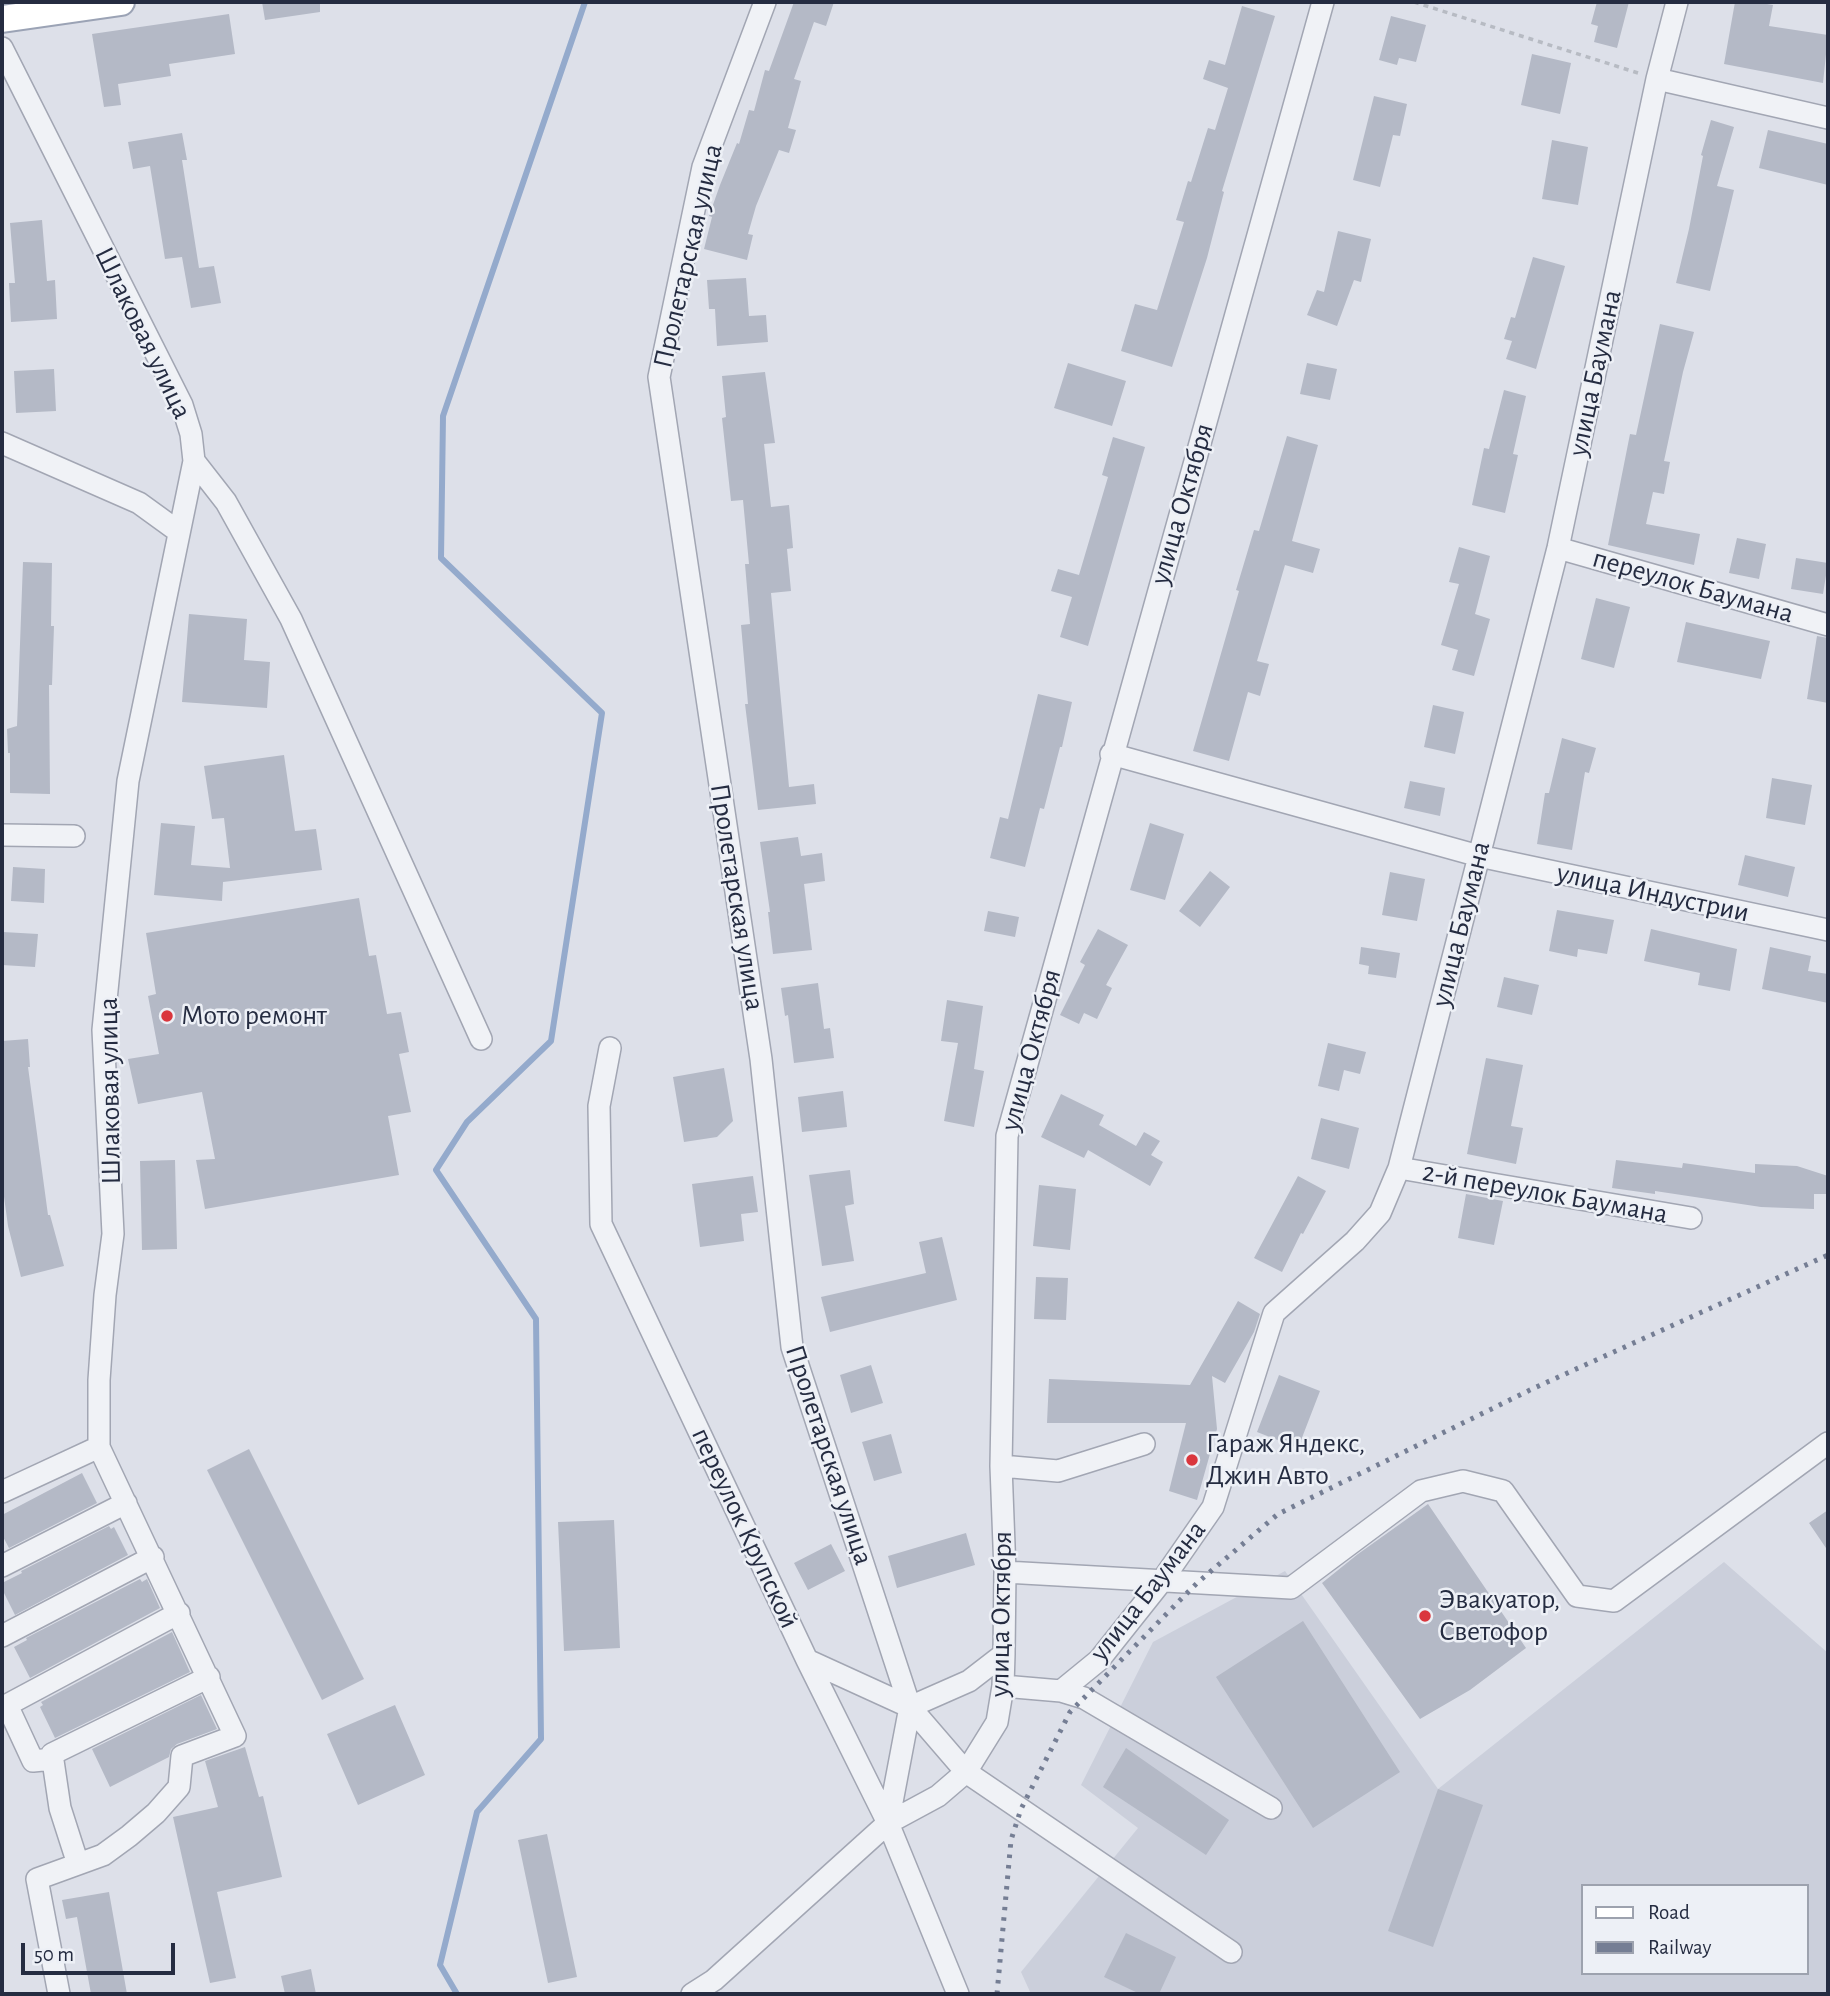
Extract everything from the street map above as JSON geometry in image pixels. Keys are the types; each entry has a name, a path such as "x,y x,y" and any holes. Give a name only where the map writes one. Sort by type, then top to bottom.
{"main road":[{"path":"2,19 73,5 121,2"}],"street":[{"name":"Пролетарская улица","path":"765,2 703,167 659,377 761,1059 792,1347 910,1707 966,1772 1231,1952"},
{"name":"улица Октября","path":"692,1994 714,1980 888,1823 938,1796 966,1772 997,1722 1003,1686 1004,1654 1005,1572 1001,1466 1007,1136 1111,754 1323,2"},
{"name":"улица Баумана","path":"1061,1691 1099,1660 1161,1582 1213,1507 1274,1313 1356,1241 1380,1213 1399,1168 1558,548 1657,79 1677,2"},
{"name":"Шлаковая улица","path":"2,48 182,405 191,434 194,461 128,781 103,1030 113,1234 105,1295 99,1447 235,1736 182,1756 179,1787 156,1813 103,1855 37,1879 59,1994"},
{"path":"1657,79 1828,117"},
{"path":"2,443 139,503 179,532"},
{"path":"194,461 226,502 291,619 481,1040"},
{"name":"переулок Баумана","path":"1558,548 1828,625"},
{"name":"улица Индустрии","path":"1111,754 1479,856 1828,930"},
{"path":"2,835 74,836"},
{"name":"переулок Крупской","path":"610,1048 599,1106 601,1224 807,1660 888,1823 958,1994"},
{"name":"2-й переулок Баумана","path":"1399,1168 1691,1218"},
{"path":"1005,1572 1291,1588 1421,1491 1463,1481 1503,1491 1577,1596 1614,1601 1828,1443"},
{"path":"1001,1466 1058,1471 1144,1444"},
{"path":"2,1492 99,1447"},
{"path":"2,1566 126,1503"},
{"path":"2,1636 153,1557"},
{"path":"53,1759 33,1761 4,1699 179,1614"},
{"path":"807,1660 910,1707 969,1681 1004,1654"},
{"path":"78,1864 60,1808 52,1754 209,1677"},
{"path":"1003,1686 1061,1691 1084,1698 1271,1808"},
{"path":"888,1823 910,1707"}],"path":[{"path":"1414,2 1657,79"}],"shaded area":[{"path":"1724,1562 1828,1653 1828,1994 1031,1994 1021,1972 1138,1828 1081,1785 1153,1642 1285,1571 1438,1789"}],"building":[{"path":"262,2 320,2 320,12 265,20"},
{"path":"794,2 834,2 826,26 814,22 794,79 801,81 788,128 796,130 789,153 779,150 756,206 748,234 753,235 747,260 704,249 712,217 709,216 720,185 737,143 739,144 749,110 754,111 765,70 769,71"},
{"path":"1597,2 1629,2 1617,48 1594,42 1598,26 1591,24"},
{"path":"1735,2 1773,5 1769,26 1828,35 1823,83 1724,64"},
{"path":"1242,6 1275,16 1222,191 1224,192 1207,258 1172,367 1121,351 1135,304 1157,310 1184,222 1176,220 1188,181 1191,182 1208,128 1215,130 1228,88 1203,79 1209,60 1225,65"},
{"path":"229,14 235,54 169,64 171,76 118,84 121,105 104,107 92,34"},
{"path":"1391,16 1426,25 1416,62 1399,58 1397,65 1379,60"},
{"path":"1532,54 1571,63 1560,114 1521,105"},
{"path":"1374,96 1407,104 1400,136 1393,135 1380,187 1353,180"},
{"path":"1711,120 1734,127 1717,186 1734,190 1710,291 1676,283 1689,229 1703,156 1701,155"},
{"path":"1768,130 1828,144 1828,185 1759,168"},
{"path":"182,133 187,160 182,160 199,268 214,266 221,303 191,308 182,257 165,259 150,166 133,169 128,142"},
{"path":"1552,140 1588,147 1578,205 1542,199"},
{"path":"42,220 47,281 55,280 57,319 11,322 9,283 15,283 10,223"},
{"path":"1338,231 1371,239 1361,282 1354,280 1337,326 1307,315 1317,290 1324,292"},
{"path":"1533,257 1565,266 1536,369 1506,359 1512,341 1504,339 1511,317 1515,318"},
{"path":"746,278 749,316 766,315 768,342 717,346 715,309 709,309 707,280"},
{"path":"1660,324 1694,332 1664,461 1670,462 1664,494 1653,492 1646,524 1700,534 1694,565 1608,545 1630,434 1636,435"},
{"path":"1068,363 1126,381 1112,426 1054,408"},
{"path":"1307,363 1337,369 1330,400 1300,394"},
{"path":"54,369 56,411 16,413 14,371"},
{"path":"765,372 775,443 764,444 771,507 789,505 793,548 787,549 791,591 771,593 789,787 814,784 816,804 758,810 745,704 748,704 741,625 750,624 745,564 749,564 743,500 731,501 722,418 726,417 722,376"},
{"path":"1504,390 1526,396 1513,454 1518,455 1505,513 1472,505 1484,448 1489,449"},
{"path":"1287,436 1318,445 1292,541 1320,549 1313,573 1285,565 1257,661 1269,664 1260,696 1248,692 1229,761 1193,751 1239,591 1236,590 1254,530 1259,531"},
{"path":"1113,437 1145,447 1088,646 1060,637 1072,597 1051,591 1058,569 1079,575 1108,477 1102,475"},
{"path":"1737,538 1766,544 1759,579 1729,573"},
{"path":"1459,547 1490,556 1475,614 1490,619 1474,676 1452,670 1458,650 1441,645 1459,584 1449,582"},
{"path":"1796,558 1828,563 1823,594 1791,589"},
{"path":"23,562 52,563 51,626 54,626 52,685 49,685 50,794 10,793 7,729 17,726"},
{"path":"1596,598 1630,607 1614,668 1581,659"},
{"path":"189,614 247,619 244,660 270,662 267,708 182,702"},
{"path":"1686,622 1770,641 1761,679 1677,662"},
{"path":"1817,636 1828,638 1828,703 1807,699"},
{"path":"1038,694 1072,702 1062,747 1044,809 1040,808 1025,867 990,858 1000,817 1008,819"},
{"path":"1433,705 1464,712 1455,754 1424,747"},
{"path":"1562,738 1596,748 1589,773 1585,772 1572,850 1537,844 1545,793 1549,793"},
{"path":"284,755 295,831 316,829 322,870 223,882 222,901 154,895 161,823 195,826 191,865 230,868 224,818 212,819 204,766"},
{"path":"1772,778 1812,785 1805,825 1766,818"},
{"path":"1410,781 1445,788 1440,816 1404,808"},
{"path":"1150,823 1184,834 1165,900 1130,890"},
{"path":"798,837 801,856 822,853 825,881 804,884 812,950 773,954 760,842"},
{"path":"1745,855 1795,867 1788,897 1738,885"},
{"path":"13,867 45,869 44,903 11,901"},
{"path":"1210,871 1230,887 1200,927 1179,911"},
{"path":"1390,872 1425,879 1417,921 1382,915"},
{"path":"359,898 369,956 376,955 387,1014 401,1012 409,1052 399,1054 411,1112 388,1116 399,1175 205,1209 196,1160 215,1159 202,1092 138,1104 128,1059 159,1054 148,996 156,994 146,933"},
{"path":"1557,910 1614,920 1607,954 1578,949 1577,957 1549,951"},
{"path":"988,911 1019,917 1015,937 984,931"},
{"path":"1098,929 1128,945 1106,985 1112,988 1097,1019 1084,1013 1079,1024 1060,1015 1085,965 1080,962"},
{"path":"1651,929 1737,949 1730,991 1698,985 1700,973 1644,961"},
{"path":"3,932 38,934 35,967 2,965"},
{"path":"1361,947 1400,953 1396,978 1368,974 1369,966 1359,964"},
{"path":"1770,947 1811,956 1808,971 1828,974 1828,1003 1762,989"},
{"path":"1504,977 1539,985 1532,1015 1497,1007"},
{"path":"818,983 824,1029 830,1028 834,1058 794,1063 788,1015 785,1016 781,988"},
{"path":"947,1000 983,1006 974,1069 984,1071 974,1127 944,1121 958,1043 941,1041"},
{"path":"28,1039 28,1067 48,1215 64,1266 21,1277 8,1226 2,1182 2,1041"},
{"path":"1328,1043 1366,1052 1360,1074 1344,1070 1339,1091 1318,1086"},
{"path":"1486,1058 1523,1065 1511,1126 1523,1128 1516,1164 1467,1154"},
{"path":"724,1068 733,1121 717,1137 684,1142 673,1077"},
{"path":"843,1091 847,1127 802,1132 798,1097"},
{"path":"1061,1094 1104,1115 1099,1125 1136,1146 1144,1132 1160,1141 1151,1155 1163,1162 1150,1186 1088,1150 1084,1158 1041,1137"},
{"path":"1321,1118 1359,1128 1349,1169 1311,1159"},
{"path":"175,1160 177,1249 142,1250 140,1161"},
{"path":"1616,1160 1682,1168 1683,1163 1755,1173 1755,1164 1797,1166 1828,1176 1828,1194 1814,1194 1814,1209 1761,1207 1655,1191 1655,1194 1612,1188"},
{"path":"850,1170 854,1204 845,1206 854,1261 822,1266 809,1175"},
{"path":"753,1176 758,1212 741,1214 744,1241 700,1247 692,1184"},
{"path":"1298,1176 1326,1191 1282,1272 1254,1258"},
{"path":"1039,1185 1076,1189 1070,1250 1033,1246"},
{"path":"1466,1194 1503,1201 1494,1245 1458,1238"},
{"path":"942,1237 957,1300 830,1332 821,1297 926,1273 919,1242"},
{"path":"1036,1277 1068,1278 1066,1320 1034,1319"},
{"name":"Гараж Яндекс, Джин Авто","path":"1238,1301 1260,1314 1254,1332 1225,1383 1212,1376 1217,1429 1197,1500 1169,1491 1186,1423 1047,1423 1049,1379 1190,1385"},
{"path":"871,1365 883,1403 851,1413 840,1375"},
{"path":"1279,1375 1320,1391 1298,1448 1257,1432"},
{"path":"891,1434 902,1473 874,1481 862,1442"},
{"path":"249,1449 364,1679 322,1700 207,1470"},
{"path":"82,1473 97,1503 9,1548 2,1535 2,1515"},
{"name":"Эвакуатор, Светофор","path":"1428,1504 1526,1648 1470,1690 1420,1719 1322,1583"},
{"path":"1828,1510 1828,1551 1809,1523"},
{"path":"614,1520 620,1648 564,1651 558,1522"},
{"path":"109,1526 111,1529 114,1527 128,1555 15,1615 2,1589 2,1583"},
{"path":"966,1533 975,1565 897,1588 888,1556"},
{"path":"831,1544 845,1571 808,1590 794,1563"},
{"path":"140,1579 142,1582 147,1579 160,1608 30,1678 14,1647 27,1640 26,1638"},
{"path":"1303,1621 1400,1772 1313,1828 1216,1677"},
{"path":"172,1632 190,1672 55,1738 40,1707 43,1705 41,1702"},
{"path":"201,1695 217,1729 177,1744 171,1749 169,1757 110,1787 92,1749"},
{"path":"395,1705 425,1775 358,1805 327,1734"},
{"path":"245,1747 259,1797 263,1796 282,1877 217,1892 236,1978 210,1983 173,1817 218,1807 205,1761"},
{"path":"1126,1748 1229,1820 1206,1855 1103,1787"},
{"path":"1438,1789 1483,1805 1433,1947 1388,1931"},
{"path":"547,1834 577,1977 548,1983 518,1840"},
{"path":"109,1892 127,1994 91,1994 77,1917 66,1919 62,1900"},
{"path":"1126,1933 1176,1957 1159,1994 1140,1994 1104,1977"},
{"path":"311,1969 316,1994 285,1994 281,1976"}],"waterway":[{"path":"457,1994 440,1965 477,1812 541,1739 536,1319 436,1170 467,1122 551,1041 602,713 441,558 443,416 585,2"}],"railway":[{"path":"997,1994 1011,1840 1021,1809 1070,1712 1197,1583 1278,1514 1532,1389 1828,1255"}],"place":[{"name":"Мото ремонт","path":"167,1016"},
{"name":"Гараж Яндекс, Джин Авто","path":"1192,1460"},
{"name":"Эвакуатор, Светофор","path":"1425,1616"}]}
